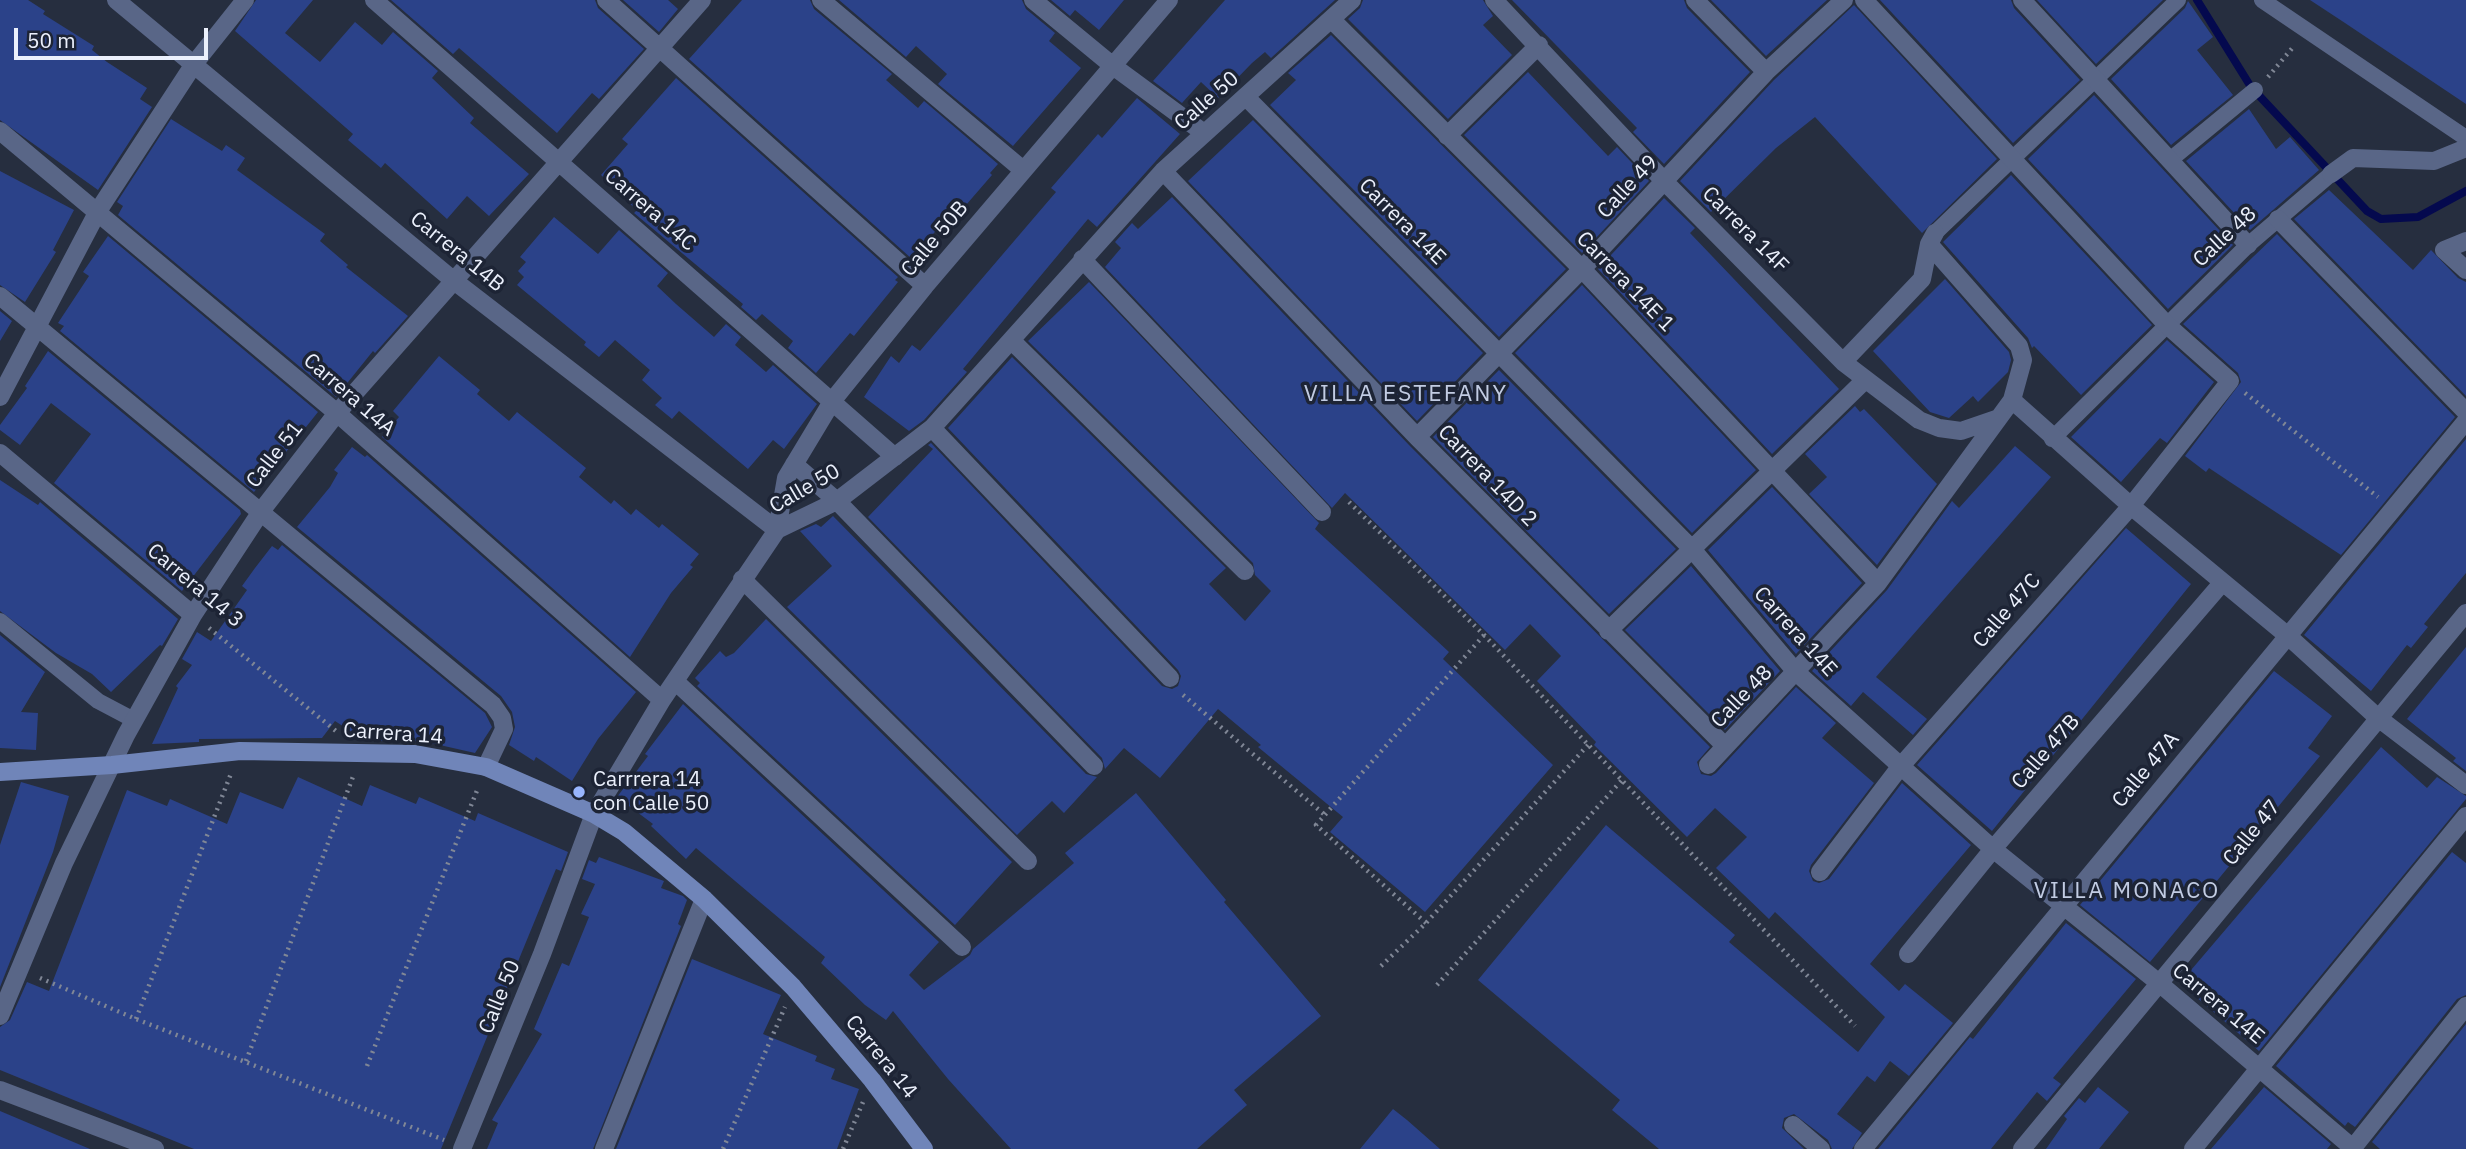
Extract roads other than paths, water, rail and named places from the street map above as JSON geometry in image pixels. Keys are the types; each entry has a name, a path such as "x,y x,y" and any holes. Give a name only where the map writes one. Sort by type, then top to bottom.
{"main road":[{"name":"Carrera 14","path":"0,772 112,765 240,751 415,754 486,767 594,814 624,832 704,898 793,987 872,1080 923,1149"}],"street":[{"name":"Carrera 14B","path":"116,0 453,280 777,530"},
{"path":"0,397 39,329 98,211 194,64 245,0"},
{"name":"Carrera 14C","path":"374,0 895,457"},
{"path":"606,0 925,286"},
{"name":"Calle 51","path":"0,1016 64,863 134,720 193,615 262,510 337,413 702,0"},
{"path":"821,0 1023,170"},
{"path":"1033,0 1113,66 1204,133"},
{"name":"Calle 50B","path":"777,530 786,478 833,400 925,286 1169,0"},
{"name":"Calle 50","path":"463,1148 542,954 594,814 662,701 777,530 837,501 932,428 1163,171 1352,0"},
{"name":"Carrera 14F","path":"1494,0 1665,182 1843,362 1919,420 1938,428 1961,431 1996,419"},
{"path":"1695,0 1766,72"},
{"name":"Calle 49","path":"1417,437 1582,269 1766,72 1844,0"},
{"path":"1864,0 2167,325"},
{"path":"2022,0 2248,245"},
{"name":"Carrera 14E 1","path":"1331,19 1582,269 1878,583"},
{"path":"1447,136 1539,45"},
{"name":"Carrera 14E","path":"1247,97 1692,550 1797,672 1993,849 2159,983 2353,1149"},
{"name":"Carrera 14A","path":"0,131 337,413 662,701"},
{"name":"Calle 48","path":"2331,174 2353,158 2434,161 2466,148"},
{"name":"Carrera 14D 2","path":"1163,171 1417,437 1608,631 1726,746"},
{"path":"2278,219 2466,412"},
{"path":"1843,362 1922,279 1932,238"},
{"name":"Calle 48","path":"1708,765 1878,583 2012,400 2023,354 1932,238"},
{"path":"2466,241 2444,250 2466,270"},
{"path":"1082,259 1322,512"},
{"path":"0,296 262,510 497,711 504,729 486,767"},
{"name":"Calle 47C","path":"1820,872 1900,767 2131,506 2230,382 2167,325"},
{"path":"1012,341 1245,571"},
{"path":"1608,631 1865,380"},
{"path":"2012,400 2052,439 2288,636 2377,717 2466,785"},
{"name":"Calle 47A","path":"1863,1149 2466,421"},
{"path":"932,428 1170,678"},
{"name":"Carrera 14 3","path":"0,453 193,615"},
{"path":"794,464 837,501 1094,766"},
{"path":"742,579 1028,860"},
{"name":"Calle 47B","path":"1909,954 1993,849 2222,583"},
{"name":"Calle 47","path":"2022,1149 2377,717 2466,613"},
{"path":"676,682 962,947"},
{"path":"2193,1149 2466,816"},
{"path":"604,1149 704,898"},
{"path":"2353,1149 2466,1006"},
{"path":"0,1090 155,1149"},
{"path":"1793,1125 1821,1149"}],"lane":[{"path":"1932,238 2178,0"},
{"path":"2262,0 2466,138"},
{"path":"2170,160 2255,90"},
{"name":"Calle 48","path":"2052,439 2248,245 2331,174"},
{"path":"0,621 98,701 134,720"}],"waterway":[{"path":"2197,0 2251,87 2367,211 2381,219 2418,217 2466,191"}],"place":[{"name":"Carrrera 14 con Calle 50","path":"579,792"}],"district":[{"name":"VILLA ESTEFANY","path":"1406,394"},
{"name":"VILLA MONACO","path":"2127,891"}]}
